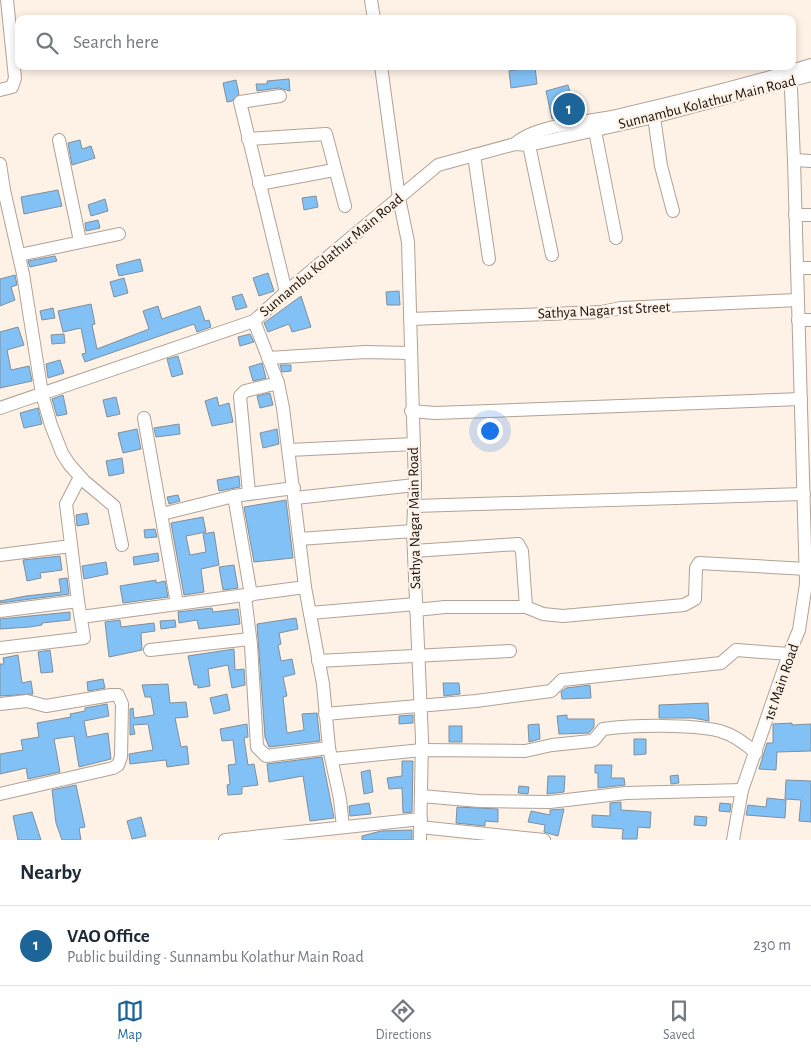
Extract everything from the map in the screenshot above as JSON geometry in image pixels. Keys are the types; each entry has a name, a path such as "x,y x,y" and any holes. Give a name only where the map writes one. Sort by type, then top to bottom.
{"street":[{"path":"0,90 12,87 15,78 7,0"},
{"path":"371,0 373,15"},
{"name":"Sunnambu Kolathur Main Road","path":"789,77 811,66"},
{"name":"Sathya Nagar Main Road","path":"382,70 399,198 408,242 409,353 415,485 414,552 422,750 420,829"},
{"name":"Sunnambu Kolathur Main Road","path":"515,144 523,137 554,128 702,100 789,77 811,75"},
{"name":"1st Main Road","path":"733,840 742,790 789,654 805,632 808,584 808,532 804,494 807,480 806,429 801,399 805,374 805,320 798,300 804,268 795,215 789,77"},
{"path":"280,96 240,102 286,292"},
{"name":"Sunnambu Kolathur Main Road","path":"0,408 254,321 438,165 515,144 529,145 654,117 702,100"},
{"path":"654,117 661,166 673,211"},
{"path":"595,130 616,238"},
{"path":"248,140 326,134 345,206"},
{"path":"59,140 80,241"},
{"path":"529,145 552,255"},
{"path":"474,155 489,259"},
{"path":"794,160 811,160"},
{"path":"0,164 19,255 42,394 62,453 80,476 114,506 122,544"},
{"path":"259,184 334,170"},
{"path":"0,194 2,200 0,200"},
{"path":"795,215 811,215"},
{"path":"19,255 119,234"},
{"name":"Sathya Nagar 1st Street","path":"410,319 601,312 621,308 798,300"},
{"path":"254,321 278,383 289,450 305,587 343,827"},
{"path":"268,358 365,352 409,353"},
{"path":"249,493 240,396 245,391 278,383"},
{"path":"411,411 443,413 801,399"},
{"path":"144,418 178,604"},
{"path":"289,450 414,444"},
{"path":"0,648 84,638 66,504 80,476"},
{"path":"162,514 249,493 294,493 415,485"},
{"path":"415,506 804,494"},
{"path":"234,496 248,596 257,747 266,756 422,750 525,751 552,745 594,740 603,728 616,727 687,728 721,732 744,742 756,753"},
{"path":"299,538 414,531"},
{"path":"414,552 518,544 522,551 526,608"},
{"path":"0,555 72,546"},
{"path":"310,613 416,607 526,608 543,614 563,616 684,604 695,599 696,568 700,563 807,569"},
{"path":"81,617 305,587"},
{"path":"0,611 78,601"},
{"path":"150,650 250,640"},
{"path":"325,714 551,691 559,681 597,675 721,663 736,650 789,654"},
{"path":"318,661 510,651"},
{"path":"0,704 27,700 46,706 118,695 122,704 121,757 118,765 113,768 0,794"},
{"path":"421,796 479,801 550,802 626,793 742,790"},
{"path":"225,840 298,835 343,827 420,829 544,840"}],"building":[{"path":"535,70 537,84 511,88 509,71"},
{"path":"289,79 290,91 279,88 257,91 256,84 267,84 267,81"},
{"path":"236,80 239,94 232,101 227,102 223,83"},
{"path":"568,85 576,114 552,119 546,91"},
{"path":"80,140 82,149 91,146 95,158 72,165 68,143"},
{"path":"58,190 62,206 24,214 21,197"},
{"path":"316,196 318,207 304,210 302,198"},
{"path":"105,199 108,211 91,216 88,205"},
{"path":"98,220 100,228 86,231 85,223"},
{"path":"55,256 57,261 30,267 28,261"},
{"path":"140,259 143,271 119,276 116,265"},
{"path":"268,273 274,291 259,296 253,278"},
{"path":"15,275 17,285 11,287 15,300 0,306 0,279"},
{"path":"124,278 128,293 114,297 110,282"},
{"path":"399,291 400,305 387,305 386,292"},
{"path":"242,294 247,307 236,310 232,297"},
{"path":"301,296 311,327 292,332 289,324 268,332 264,323"},
{"path":"91,304 95,324 92,325 97,349 149,329 143,311 158,306 162,319 200,306 205,321 209,320 211,327 197,332 194,324 85,362 82,354 86,353 81,328 63,332 58,311"},
{"path":"53,308 55,318 42,320 40,311"},
{"path":"18,327 24,345 7,350 11,370 29,366 32,381 0,388 0,332"},
{"path":"64,334 65,343 52,344 51,335"},
{"path":"250,334 254,342 240,346 238,337"},
{"path":"178,356 183,374 172,377 167,359"},
{"path":"60,360 64,373 48,378 46,364"},
{"path":"262,363 266,378 253,381 249,367"},
{"path":"280,365 291,365 291,371 282,372"},
{"path":"270,393 273,405 260,408 257,396"},
{"path":"63,395 67,414 57,416 52,399"},
{"path":"116,397 120,414 107,417 103,400"},
{"path":"217,397 219,406 229,403 233,422 212,426 205,401"},
{"path":"38,408 42,424 24,428 20,413"},
{"path":"179,424 180,434 156,437 154,428"},
{"path":"137,429 141,449 123,453 118,433"},
{"path":"277,429 279,444 263,448 260,433"},
{"path":"122,458 124,473 109,476 106,461"},
{"path":"239,476 240,487 219,491 217,480"},
{"path":"178,495 180,501 169,504 167,497"},
{"path":"286,500 293,558 254,562 244,507"},
{"path":"87,513 89,524 77,526 76,515"},
{"path":"203,517 206,532 186,536 190,555 206,552 203,534 214,532 219,565 201,569 204,592 184,595 171,523"},
{"path":"155,529 157,537 145,538 144,530"},
{"path":"158,553 159,561 134,565 133,557"},
{"path":"60,556 62,570 40,573 41,578 27,581 23,560"},
{"path":"106,562 108,574 84,579 82,566"},
{"path":"234,565 238,588 223,590 219,567"},
{"path":"67,578 69,594 0,603 0,601 26,596 61,592 59,579"},
{"path":"156,580 156,583 165,581 168,597 123,603 120,586"},
{"path":"212,608 213,612 238,609 240,624 199,629 197,620 179,623 178,612"},
{"path":"70,612 70,620 42,623 42,625 30,627 0,629 0,619"},
{"path":"296,618 298,629 279,633 281,644 278,645 281,661 292,659 295,674 283,677 287,696 283,697 287,733 304,730 302,714 317,713 320,741 269,747 265,737 257,624"},
{"path":"120,620 121,627 154,623 155,631 141,633 142,650 109,657 105,622"},
{"path":"175,620 176,627 161,629 160,621"},
{"path":"234,649 235,670 244,669 245,685 232,688 228,665 208,669 210,686 198,688 198,685 194,685 188,656"},
{"path":"50,650 53,672 41,673 38,652"},
{"path":"18,655 22,683 31,681 33,694 0,696 0,664 4,664 3,658"},
{"path":"103,679 105,688 88,691 87,682"},
{"path":"443,683 459,683 460,694 444,696"},
{"path":"168,684 170,703 186,702 188,717 175,718 181,747 187,746 189,764 167,767 166,760 130,764 129,754 153,750 148,724 133,725 135,734 130,735 130,709 133,708 134,718 154,715 151,697 145,697 142,685"},
{"path":"590,685 591,698 562,699 561,692 566,688"},
{"path":"227,694 230,710 214,714 210,698"},
{"path":"708,703 709,721 693,718 659,718 659,705"},
{"path":"107,704 109,716 84,721 87,737 108,733 111,759 79,767 74,736 54,739 60,772 28,779 26,768 0,774 0,754 23,750 21,740 39,737 37,723 71,717 70,714 85,711 85,708"},
{"path":"413,715 413,723 399,724 399,716"},
{"path":"567,715 567,719 594,719 594,727 589,733 559,734 557,716"},
{"path":"792,723 792,725 811,724 811,751 777,752 776,770 759,769 767,743 773,743 773,724"},
{"path":"247,724 248,737 244,738 248,765 254,764 258,785 242,787 242,794 228,795 227,785 230,784 228,765 236,764 233,740 222,741 220,729"},
{"path":"539,724 540,739 529,742 528,725"},
{"path":"449,726 462,726 462,742 449,742"},
{"path":"634,739 646,739 646,754 634,755"},
{"path":"322,757 334,818 310,821 303,776 269,782 267,764"},
{"path":"402,761 413,761 412,812 403,813 402,788 389,789 387,778 402,776"},
{"path":"595,765 612,765 611,778 624,778 625,785 598,788 598,773 595,773"},
{"path":"370,770 373,792 364,794 361,772"},
{"path":"678,775 679,783 671,784 670,776"},
{"path":"548,776 565,776 564,792 547,794"},
{"path":"786,780 811,781 811,822 799,821 801,800 785,799"},
{"path":"76,785 85,827 79,828 81,840 62,840 56,823 52,790"},
{"path":"519,786 529,787 528,794 518,793"},
{"path":"767,798 786,800 785,818 746,815 748,805 766,807"},
{"path":"621,802 621,810 651,812 650,828 638,827 637,839 622,839 623,829 592,827 592,815 610,816 610,803"},
{"path":"369,803 371,814 350,816 349,806"},
{"path":"720,803 731,804 730,812 719,811"},
{"path":"457,807 498,809 498,822 485,821 485,826 456,823"},
{"path":"564,809 558,836 544,832 545,825 528,822 531,811 550,815 550,810"},
{"path":"32,812 41,840 18,840 13,816"},
{"path":"695,816 707,817 706,826 694,825"},
{"path":"141,817 146,836 132,839 127,821"},
{"path":"412,830 412,840 362,840 362,836 381,831"}],"place":[{"name":"VAO Office","path":"569,109"}]}
